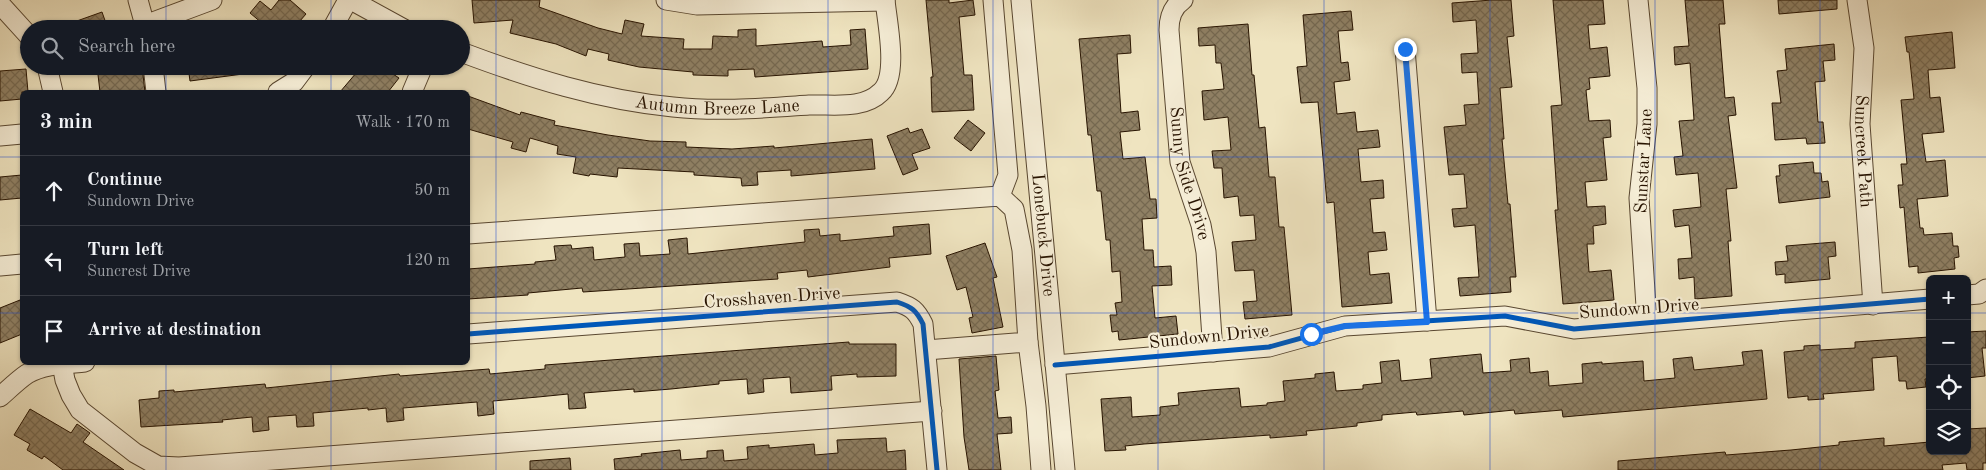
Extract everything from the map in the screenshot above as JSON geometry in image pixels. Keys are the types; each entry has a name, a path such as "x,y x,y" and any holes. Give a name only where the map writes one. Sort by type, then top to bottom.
{"street":[{"path":"138,0 144,20"},
{"path":"163,20 212,0"},
{"path":"337,20 349,0 387,20"},
{"path":"666,0 696,5 885,0"},
{"name":"Autumn Breeze Lane","path":"470,55 542,81 629,101 665,106 741,109 862,104 883,91 891,70 885,0"},
{"path":"993,0 1008,175 1000,196"},
{"name":"Lonebuck Drive","path":"1021,0 1065,470"},
{"name":"Sunny Side Drive","path":"1183,0 1178,3 1169,19 1180,162 1201,225 1206,252 1213,352"},
{"name":"Sunstar Lane","path":"1638,0 1647,88 1647,124 1638,198 1647,322"},
{"name":"Suncreek Path","path":"1857,0 1864,48 1860,124 1873,305"},
{"path":"0,4 20,26"},
{"path":"1405,49 1427,322"},
{"path":"49,75 53,90"},
{"path":"155,75 156,90"},
{"path":"281,90 294,82 299,75"},
{"path":"413,90 419,75"},
{"path":"0,136 20,134"},
{"path":"470,234 1000,196 1014,209 1022,250 1028,342 1041,470"},
{"path":"0,266 20,264"},
{"path":"1971,295 1979,294 1986,289"},
{"name":"Sundown Drive","path":"1055,365 1269,347 1345,326 1505,316 1574,329 1926,299"},
{"name":"Crosshaven Drive","path":"470,334 897,302 917,312 923,324 937,470"},
{"path":"926,350 1028,342"},
{"path":"0,396 26,375 39,369 57,365"},
{"path":"62,365 65,380 80,410 135,453 158,466 199,466 932,411"}],"building":[{"path":"279,0 290,0 306,14 301,20 258,20 250,13 260,1 271,10"},
{"path":"472,0 540,0 539,7 598,28 622,34 625,20 644,24 641,36 684,39 683,49 712,49 713,36 738,37 738,30 756,29 756,46 822,41 823,47 851,45 850,30 865,29 868,69 755,77 754,69 728,70 728,76 693,75 693,72 639,67 608,60 609,54 588,49 586,56 556,44 510,33 513,20 474,23"},
{"path":"926,0 949,0 949,3 973,0 975,15 959,17 964,75 972,75 974,110 932,112 931,77 933,77"},
{"path":"1511,0 1514,36 1507,37 1512,87 1500,88 1504,139 1502,139 1516,277 1510,277 1511,292 1460,296 1458,278 1479,277 1475,225 1454,227 1452,209 1467,208 1464,174 1449,175 1444,127 1466,125 1464,105 1479,104 1477,72 1462,73 1461,54 1478,53 1476,20 1453,22 1452,3"},
{"path":"1553,0 1603,0 1605,24 1588,25 1590,49 1607,47 1610,76 1589,78 1590,89 1586,90 1589,121 1610,120 1611,137 1603,138 1607,180 1585,182 1587,207 1605,206 1606,224 1593,226 1594,244 1587,244 1589,272 1611,270 1614,300 1563,304 1555,210 1558,210 1551,106 1562,105"},
{"path":"1685,0 1723,0 1725,24 1719,24 1725,98 1734,97 1736,115 1728,116 1737,188 1726,189 1731,241 1728,241 1732,296 1695,299 1694,277 1679,279 1678,259 1692,258 1689,225 1675,227 1673,210 1701,207 1698,173 1676,175 1674,157 1683,156 1679,121 1694,120 1690,63 1675,65 1674,47 1689,46"},
{"path":"1778,0 1837,0 1837,9 1779,14"},
{"path":"1351,11 1353,30 1338,31 1341,63 1348,62 1350,80 1334,82 1337,114 1355,112 1357,132 1378,130 1380,147 1358,149 1361,182 1383,180 1384,198 1370,199 1373,233 1385,232 1387,250 1368,252 1370,275 1389,273 1392,303 1342,307 1334,202 1327,203 1318,102 1301,103 1297,67 1307,66 1303,15"},
{"path":"102,12 105,20 80,20"},
{"path":"1248,24 1259,128 1265,127 1269,177 1275,177 1279,227 1284,227 1292,315 1245,319 1243,302 1257,301 1254,270 1235,271 1232,242 1256,240 1254,215 1240,216 1238,196 1224,198 1222,168 1214,168 1212,151 1231,150 1228,117 1204,120 1202,91 1224,89 1221,63 1216,63 1215,45 1199,46 1198,28"},
{"path":"1952,32 1955,68 1928,70 1930,98 1940,97 1944,132 1922,134 1926,162 1945,160 1948,196 1917,199 1920,228 1923,228 1924,235 1952,233 1953,246 1958,246 1959,257 1954,258 1955,269 1918,273 1918,266 1909,267 1904,207 1900,208 1898,185 1903,185 1901,164 1907,164 1901,100 1914,99 1909,52 1907,52 1905,37"},
{"path":"1130,35 1131,53 1117,54 1121,113 1138,111 1140,130 1120,132 1123,159 1145,157 1150,199 1156,199 1157,218 1142,219 1144,250 1153,250 1154,267 1171,266 1172,285 1152,286 1155,318 1176,316 1178,334 1119,340 1118,331 1112,332 1110,315 1117,315 1115,303 1122,302 1120,271 1112,272 1110,240 1106,240 1101,191 1097,191 1091,135 1088,135 1079,39"},
{"path":"1834,44 1835,60 1823,61 1825,81 1815,82 1818,122 1823,122 1825,143 1807,144 1806,138 1775,140 1772,103 1781,103 1777,71 1787,70 1785,49"},
{"path":"20,69 20,75 27,75 28,90 20,90 20,99 0,101 0,71"},
{"path":"98,75 143,75 145,90 100,90"},
{"path":"189,75 235,75 190,81"},
{"path":"354,75 394,75 399,78 390,90 342,90"},
{"path":"470,97 520,115 521,112 555,121 554,125 650,141 686,142 686,147 732,149 774,146 774,148 872,139 875,169 791,176 791,170 757,172 758,185 742,186 741,178 694,175 694,172 618,168 617,177 590,174 589,176 573,173 576,157 557,154 558,146 530,138 526,152 511,148 513,142 470,130"},
{"path":"968,120 985,133 971,151 954,138"},
{"path":"908,128 910,133 922,129 930,148 912,154 918,169 903,175 887,136"},
{"path":"1813,162 1814,173 1821,173 1822,182 1828,181 1830,197 1779,203 1776,176 1780,176 1779,165"},
{"path":"20,175 20,198 0,200 0,177"},
{"path":"929,224 931,254 889,258 890,267 808,277 807,270 777,273 778,279 583,292 582,288 528,293 528,295 470,299 470,269 535,264 535,262 556,260 554,246 571,245 572,249 593,247 594,260 625,257 624,244 639,243 640,256 670,254 668,240 687,238 688,254 805,242 804,230 819,229 820,236 840,234 840,241 894,236 893,227"},
{"path":"1835,242 1836,256 1828,257 1830,279 1785,283 1785,274 1776,275 1775,262 1788,261 1786,246"},
{"path":"985,243 997,277 993,278 1003,327 972,333 969,318 973,317 966,287 957,290 946,256"},
{"path":"20,300 20,335 0,343 0,308"},
{"path":"1986,331 1986,348 1982,348 1985,376 1971,378 1971,332"},
{"path":"1926,337 1926,387 1907,389 1906,381 1899,381 1897,356 1872,358 1874,390 1823,394 1824,399 1808,400 1808,396 1788,398 1784,352 1804,350 1804,346 1820,345 1820,350 1855,348 1855,342"},
{"path":"849,342 849,344 896,344 896,376 857,377 857,374 831,376 832,390 791,393 790,377 763,379 764,392 748,394 747,379 719,381 719,384 671,389 634,392 634,389 584,393 586,408 569,409 568,394 493,401 494,414 478,416 477,402 403,408 404,420 387,422 386,408 368,410 368,408 313,413 314,426 297,427 296,415 268,417 269,430 253,432 252,417 222,420 223,422 141,427 139,400 159,398 159,391 174,390 174,392 265,384 266,388 399,374 400,376 489,369 490,374 545,369 545,365"},
{"path":"1762,350 1767,399 1563,417 1562,410 1515,414 1514,410 1464,415 1463,411 1417,415 1416,412 1382,415 1382,420 1357,423 1357,426 1306,431 1307,435 1270,438 1270,435 1144,444 1125,446 1126,450 1105,451 1101,399 1131,397 1132,417 1160,415 1160,407 1179,405 1178,393 1210,390 1239,388 1241,407 1267,405 1267,403 1285,401 1283,381 1315,378 1315,374 1334,372 1336,391 1363,389 1363,385 1382,383 1380,362 1399,360 1401,381 1432,378 1430,359 1481,354 1483,373 1511,371 1510,360 1529,358 1530,373 1548,371 1549,386 1583,383 1582,364 1602,362 1602,364 1643,361 1644,381 1675,378 1673,359 1692,357 1694,370 1725,367 1744,365 1742,352"},
{"path":"996,356 999,390 995,391 998,418 1011,417 1012,433 997,434 1001,470 969,470 964,437 959,359"},
{"path":"30,409 71,433 77,424 90,433 83,442 124,470 63,470 44,456 42,459 27,450 30,444 14,435"},
{"path":"1986,428 1986,463 1983,463 1983,470 1967,470 1966,463 1942,465 1943,470 1618,470 1618,461 1725,452 1726,455 1791,450 1839,445 1839,442 1884,438 1884,446 1926,442 1926,455 1971,455 1971,429"},
{"path":"886,438 887,452 905,450 906,470 615,470 614,459 642,456 641,454 680,450 681,460 707,458 707,451 723,450 724,461 748,459 747,447 769,445 769,448 814,444 815,455 838,453 837,440"},
{"path":"570,458 571,470 530,470 530,461"}],"cycle path":[{"path":"1055,365 1269,347 1345,326 1505,316 1574,329 1926,299"},
{"path":"470,334 897,302 913,310 923,324 937,470"}],"route":[{"path":"1311,334 1345,326 1427,322 1405,49"}]}
